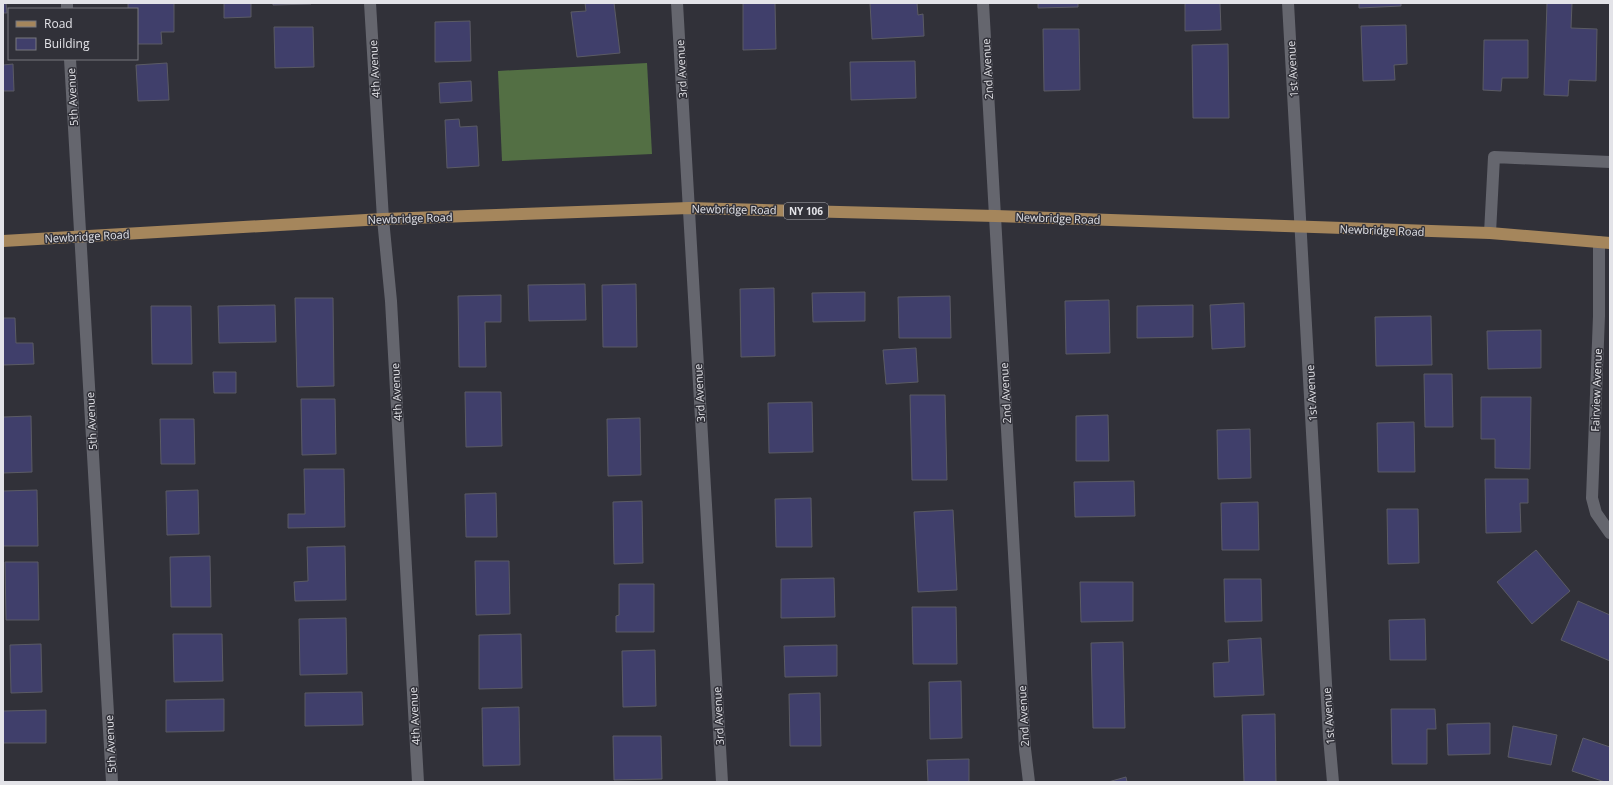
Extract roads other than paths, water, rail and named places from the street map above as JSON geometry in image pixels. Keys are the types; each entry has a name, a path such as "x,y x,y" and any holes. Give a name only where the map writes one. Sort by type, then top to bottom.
{"main road":[{"name":"Newbridge Road","path":"3,241 383,219 688,208 995,216 1490,233 1604,242"}],"street":[{"name":"4th Avenue","path":"370,3 383,219 392,309 414,782"},
{"name":"3rd Avenue","path":"677,3 722,782"},
{"name":"2nd Avenue","path":"983,3 1025,741 1029,782"},
{"name":"1st Avenue","path":"1288,3 1302,227 1329,738 1334,782"},
{"name":"5th Avenue","path":"70,60 112,782"},
{"path":"1490,233 1494,157 1610,162"},
{"name":"Fairview Avenue","path":"1604,242 1604,317 1592,498 1596,513 1610,533"}]}
